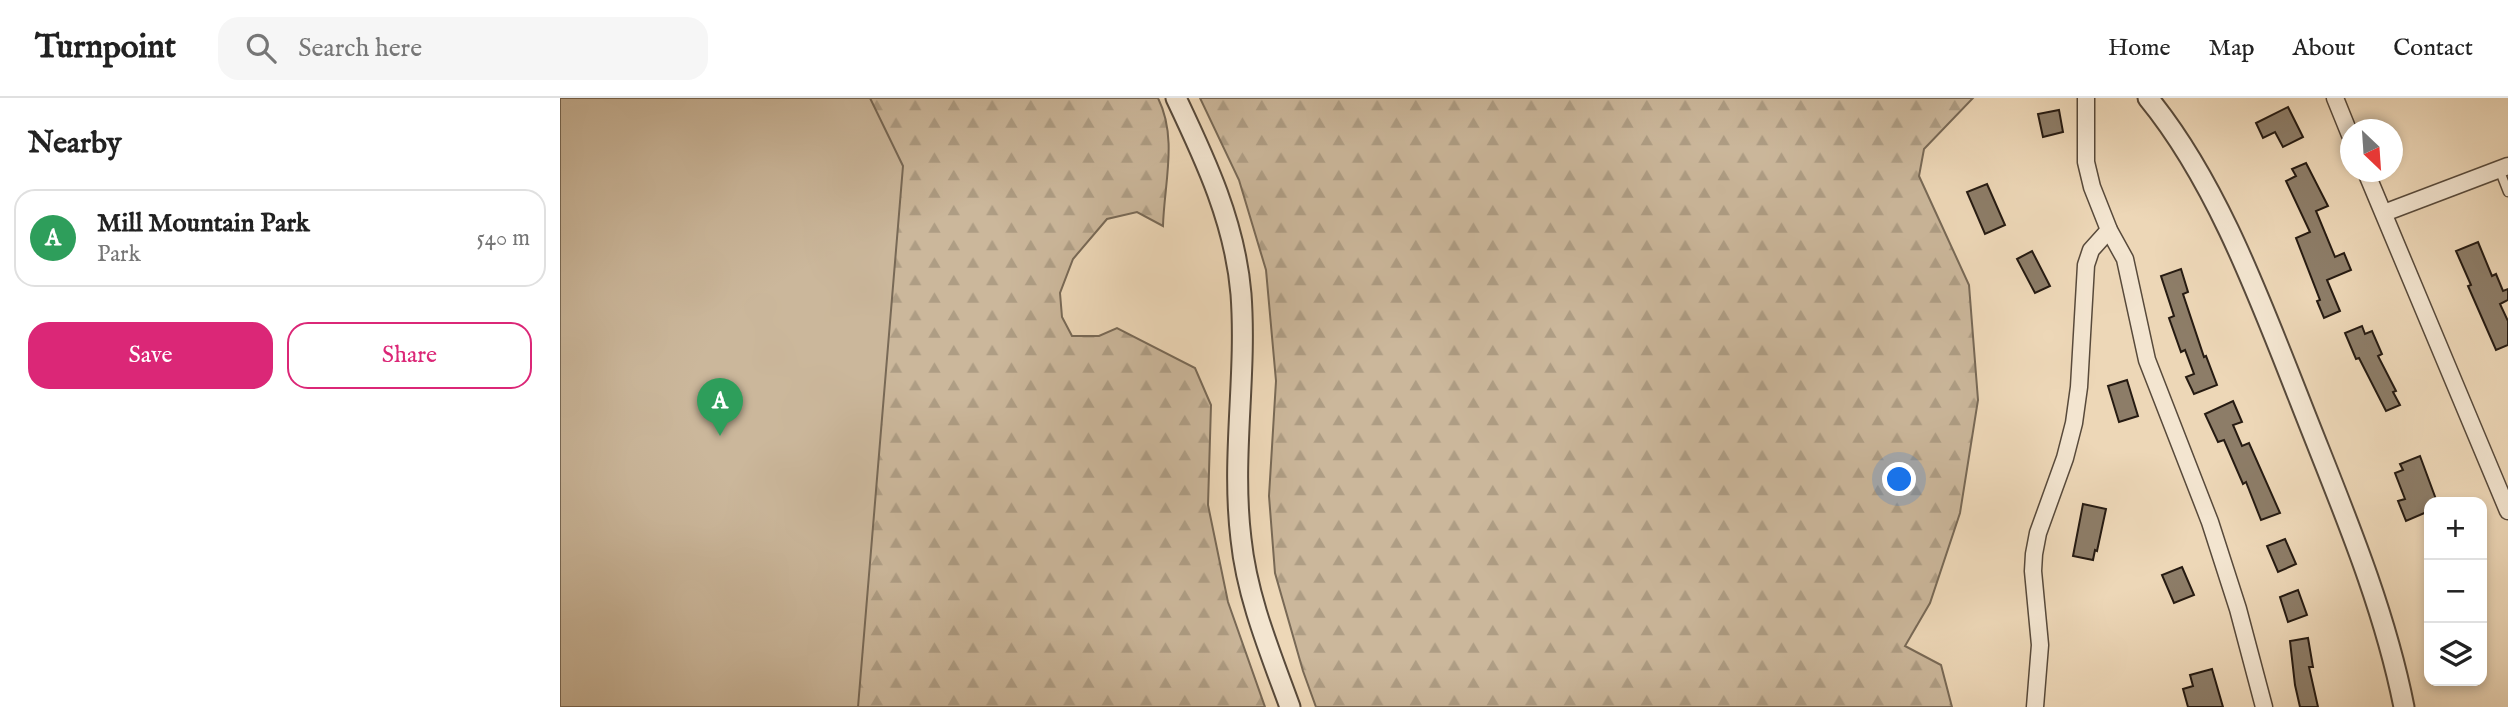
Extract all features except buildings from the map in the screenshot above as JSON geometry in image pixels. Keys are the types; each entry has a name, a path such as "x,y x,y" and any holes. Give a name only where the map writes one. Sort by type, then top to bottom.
{"street":[{"path":"1176,98 1211,174 1234,251 1242,335 1237,457 1241,541 1260,623 1290,707"},
{"path":"2086,98 2086,162 2092,187 2128,272 2147,360 2210,522 2238,609 2264,707"},
{"path":"2148,98 2191,158 2277,339 2358,548 2395,664 2404,707"},
{"path":"2335,98 2344,119"},
{"path":"2384,213 2503,168"},
{"path":"2370,182 2508,511"},
{"path":"2035,707 2040,645 2033,571 2038,533 2065,458 2074,423 2079,387 2086,265 2091,250 2109,230"}],"lane":[{"path":"2503,168 2508,192"}],"green space":[{"path":"560,98 1158,98 1164,113 1169,145 1163,226 1137,212 1107,219 1073,259 1060,293 1062,317 1072,336 1099,336 1117,328 1195,368 1211,405 1208,505 1228,602 1265,707 560,707"},
{"path":"560,98 870,98 903,166 858,707 560,707"},
{"path":"1200,98 1973,98 1924,149 1919,176 1969,285 1978,400 1960,513 1930,603 1905,646 1941,665 1952,707 1316,707 1275,573 1269,496 1276,381 1266,270 1239,180"}],"place":[{"name":"Mill Mountain Park","path":"720,436"}]}
